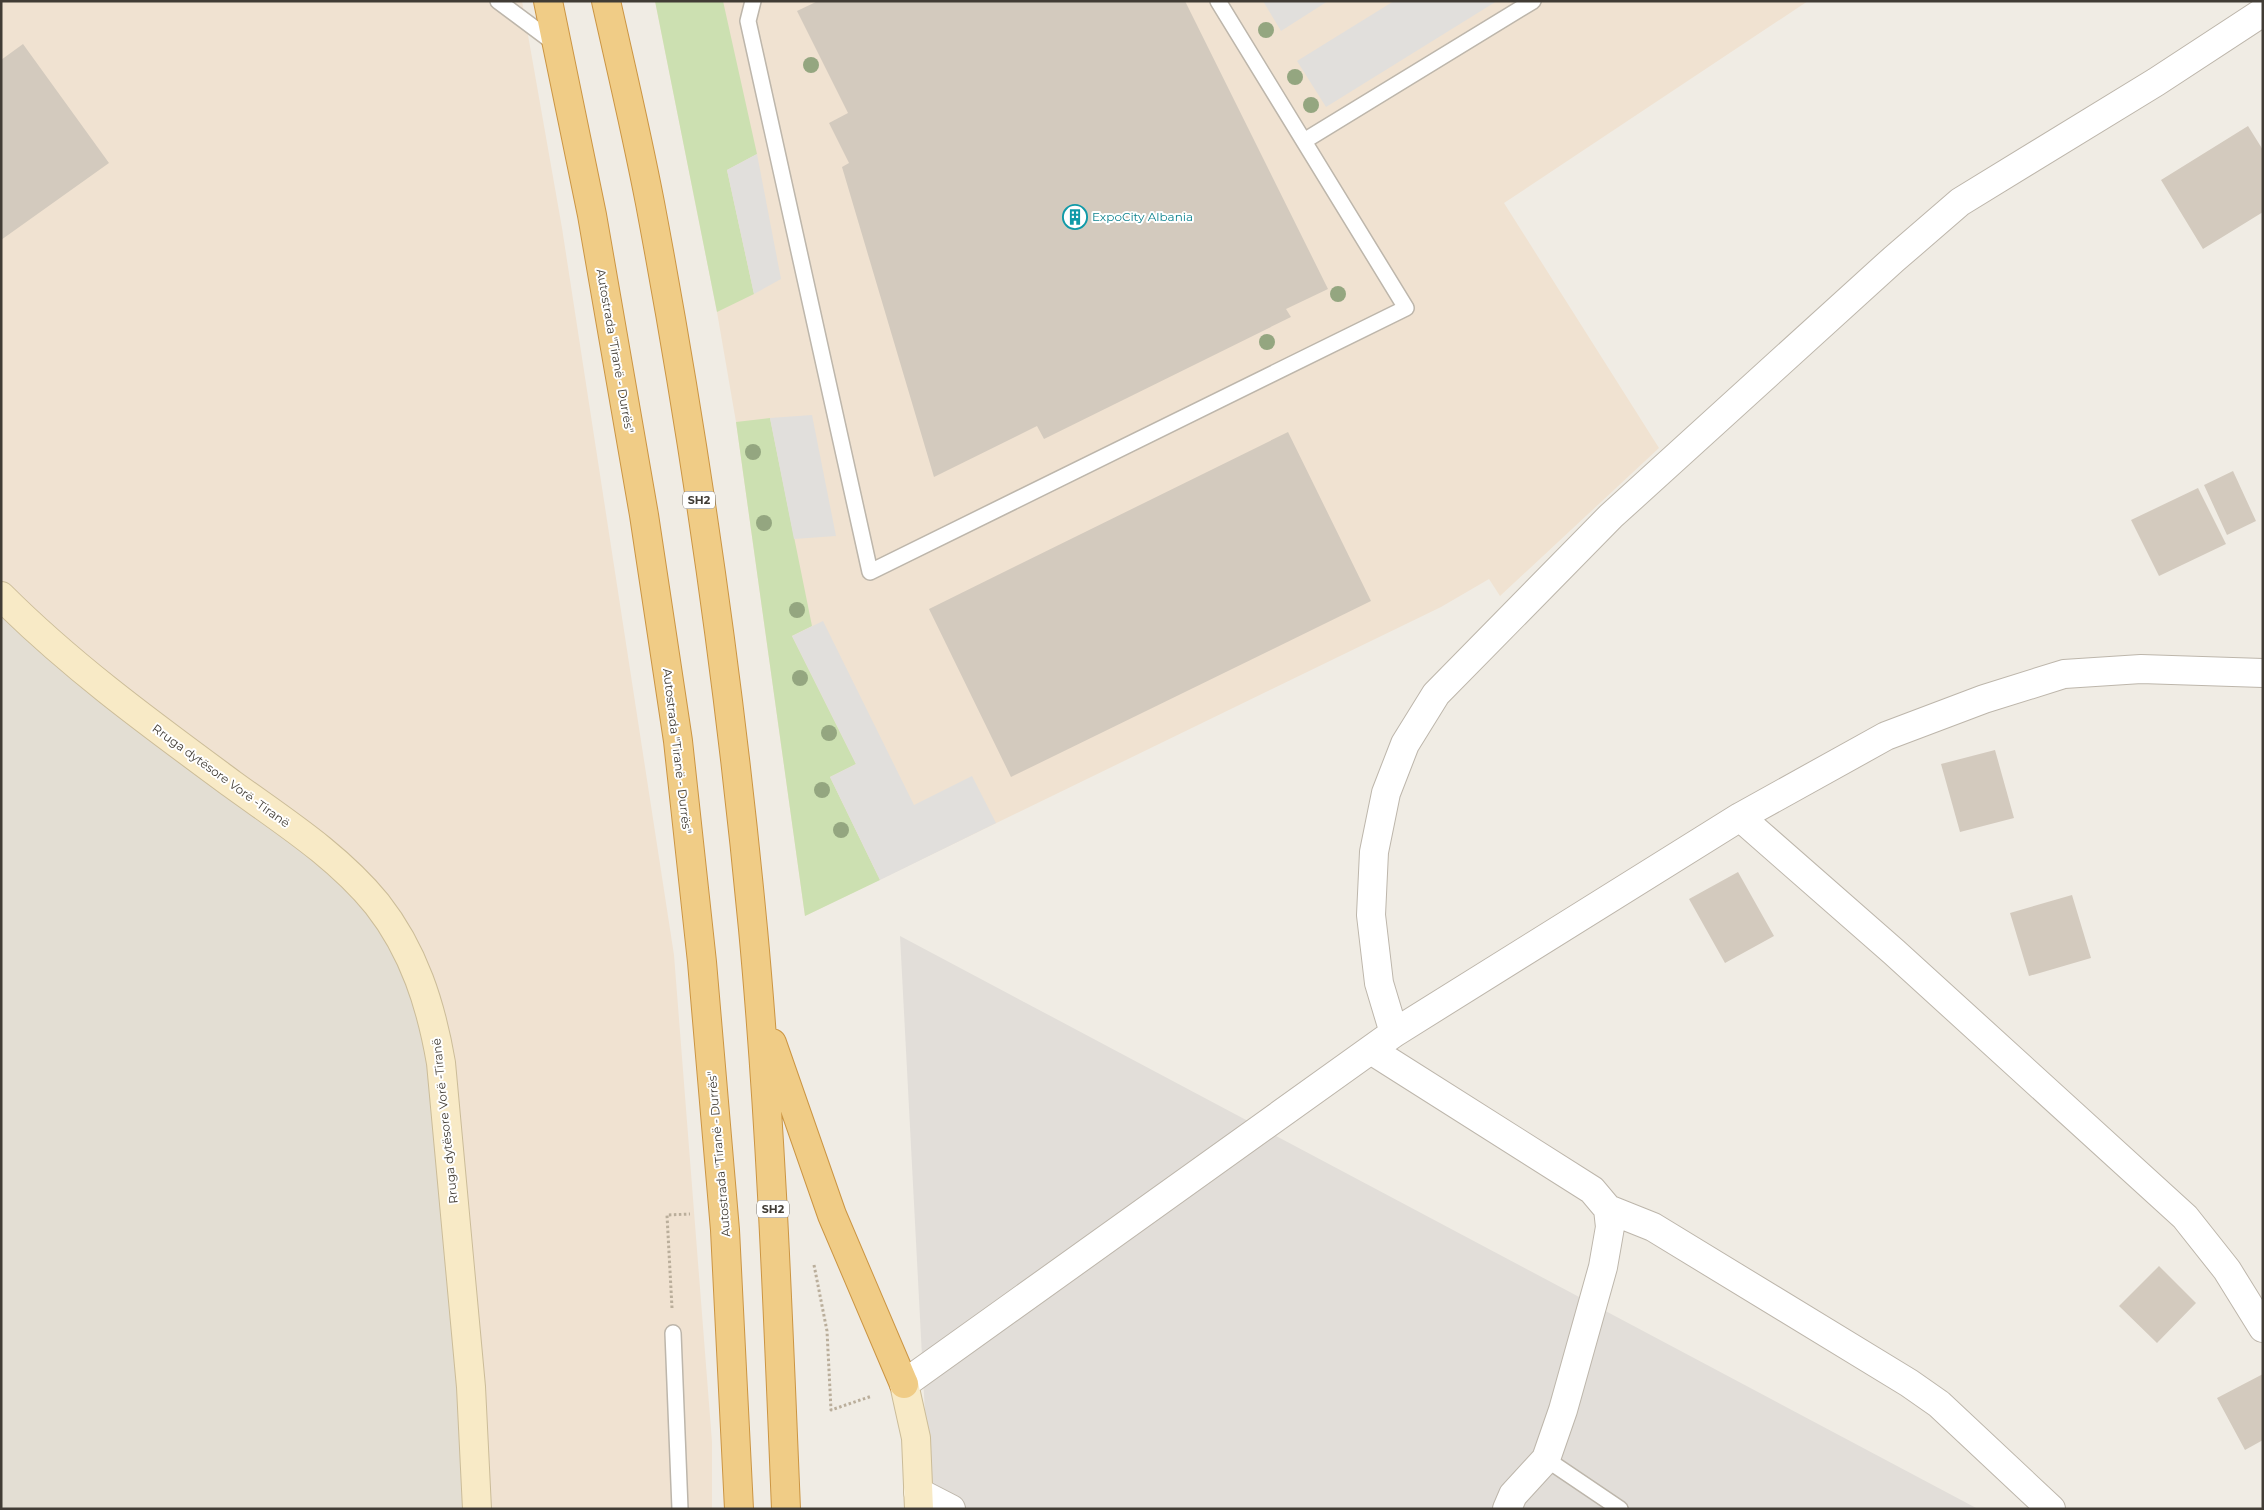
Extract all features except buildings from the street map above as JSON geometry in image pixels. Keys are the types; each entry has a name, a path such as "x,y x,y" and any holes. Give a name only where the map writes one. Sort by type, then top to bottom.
{"highway":[{"name":"Autostrada \"Tiranë - Durrës\"","path":"548,1 592,215 644,515 678,741 702,962 725,1230 739,1509"},
{"name":"SH2","path":"606,1 650,200 696,485 734,763 759,1004 774,1223 786,1509"},
{"path":"759,1004 799,1125 832,1215 904,1384"}],"main road":[{"name":"Rruga dytësore Vorë -Tiranë","path":"1,596 39,634 92,680 342,866 378,906 406,950 418,974 429,1006 441,1063 471,1387 477,1509"},
{"path":"904,1384 916,1438 919,1500"}],"street":[{"path":"1394,1033 1379,983 1371,916 1374,852 1386,793 1405,744 1436,694 1611,516 1960,202 2156,82 2263,12"},
{"path":"904,1384 1394,1033 1740,818 1886,736 1984,699 2064,674 2141,669 2263,673"},
{"path":"1740,818 1894,952 2185,1217 2227,1270 2263,1328"},
{"path":"1371,1050 1592,1190 1608,1209 1653,1227 1909,1383 1939,1404 2051,1509"},
{"path":"1506,1509 1513,1496 1546,1459 1563,1410 1603,1267 1610,1227 1608,1209"},
{"path":"919,1500 951,1509"}],"lane":[{"path":"498,1 558,46"},
{"path":"753,1 748,21 870,572 1406,308 1218,1"},
{"path":"1304,141 1533,1"},
{"path":"674,1333 680,1509"},
{"path":"1546,1459 1620,1509"}],"path":[{"path":"667,1215 674,1333"},
{"path":"814,1265 826,1331 832,1410 904,1384"}],"shaded area":[{"path":"1,1 522,1 562,228 674,955 712,1442 712,1509 477,1509 441,1063 392,927 1,596"},
{"path":"655,1 1808,1 1504,203 1659,448 1500,596 1489,579 1441,607 805,916 736,422 717,312"},
{"path":"1263,1 1328,1 1281,31"},
{"path":"1394,1 1497,1 1326,107 1297,61"},
{"path":"757,154 781,279 754,294 727,170"},
{"path":"812,415 836,536 794,539 770,418"},
{"path":"1,596 308,840 418,974 477,1509 1,1509"},
{"path":"823,621 914,805 972,776 996,823 880,880 830,777 856,764 792,636"},
{"path":"900,936 1978,1509 930,1509"}],"green space":[{"path":"655,1 723,1 757,154 727,170 754,294 717,312"},
{"path":"770,418 812,626 792,636 856,764 830,777 880,880 805,916 736,422"}],"place":[{"name":"ExpoCity Albania","path":"1075,217"}]}
